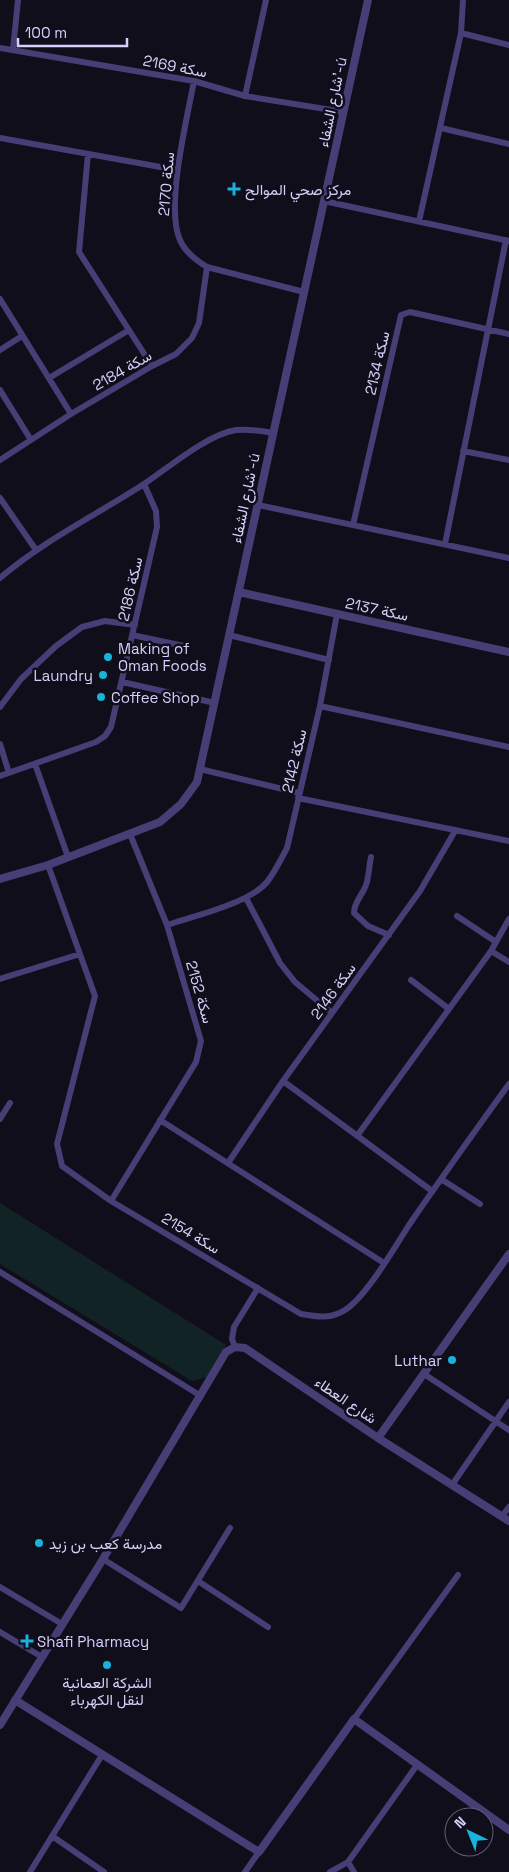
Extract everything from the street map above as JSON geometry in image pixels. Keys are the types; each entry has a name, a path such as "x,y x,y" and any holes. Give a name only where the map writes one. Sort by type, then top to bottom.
{"street":[{"path":"12,50 18,0"},
{"path":"245,96 266,0"},
{"name":"شارع الشفاء'-ú","path":"0,879 48,865 160,822 181,804 197,782 368,0"},
{"path":"420,221 460,33 463,0"},
{"path":"460,33 509,45"},
{"name":"سكة 2169","path":"0,48 194,81 245,96 344,112"},
{"name":"سكة 2170","path":"194,81 177,170 175,225 181,242 197,260 208,267 304,292"},
{"path":"441,128 509,144"},
{"path":"0,138 177,170"},
{"path":"88,154 79,252 152,366"},
{"path":"324,201 508,240 444,544"},
{"name":"سكة 2184","path":"0,460 71,414 176,354 192,338 199,323 208,267"},
{"path":"0,299 71,414"},
{"name":"سكة 2134","path":"353,525 401,315 410,312 509,334"},
{"path":"49,378 129,330"},
{"path":"0,350 22,336"},
{"path":"0,390 31,440"},
{"path":"0,578 36,550 144,484 205,442 235,430 274,433"},
{"path":"463,451 509,460"},
{"name":"سكة 2186","path":"0,776 96,742 105,736 112,722 157,527 156,511 144,484"},
{"path":"0,498 36,550"},
{"path":"258,505 509,558"},
{"name":"سكة 2137","path":"239,592 509,652"},
{"name":"سكة 2142","path":"167,925 246,898 266,883 287,848 320,706 337,614"},
{"path":"0,707 21,678 56,646 82,627 105,621 135,625"},
{"path":"132,635 184,646"},
{"path":"230,635 329,660"},
{"path":"122,682 215,703"},
{"path":"320,706 509,747"},
{"path":"0,744 9,773"},
{"path":"35,764 68,857"},
{"path":"200,769 299,795 455,831 509,841"},
{"name":"سكة 2146","path":"228,1163 283,1081 420,891 455,831"},
{"name":"سكة 2152","path":"112,1201 196,1062 201,1041 167,925 130,834"},
{"path":"371,857 367,882 361,896 354,905 354,913 368,926 389,935"},
{"name":"سكة 2154","path":"48,865 95,996 57,1144 62,1166 112,1201 302,1314 317,1317 333,1316 347,1308 363,1292 432,1191 509,1084"},
{"path":"246,898 280,963 295,982 332,1013"},
{"path":"457,916 496,942"},
{"path":"357,1136 491,950 509,919"},
{"path":"491,950 509,962"},
{"path":"0,979 80,954"},
{"path":"411,980 449,1008"},
{"path":"283,1081 432,1191"},
{"path":"0,1119 10,1103"},
{"path":"160,1120 384,1263"},
{"path":"441,1179 480,1204"},
{"name":"شارع العطاء","path":"235,1347 245,1348 378,1438 509,1254"},
{"path":"0,1272 201,1396"},
{"path":"0,1725 103,1559 226,1352 235,1347 232,1339 234,1327 258,1288"},
{"path":"424,1374 509,1430"},
{"path":"452,1485 509,1402"},
{"path":"378,1438 506,1519 509,1507"},
{"path":"103,1559 181,1608 230,1528"},
{"path":"245,1872 458,1575"},
{"path":"198,1581 268,1627"},
{"path":"0,1587 62,1624"},
{"path":"0,1632 42,1657"},
{"path":"15,1700 260,1852"},
{"path":"354,1719 509,1830"},
{"path":"30,1872 102,1755"},
{"path":"330,1872 348,1862 417,1764"},
{"path":"52,1836 104,1872"},
{"path":"348,1862 354,1872"}],"shaded area":[{"path":"0,1203 226,1345 207,1377 192,1381 0,1264"}],"place":[{"name":"مركز صحي الموالح","path":"234,189"},
{"name":"Making of Oman Foods","path":"108,657"},
{"name":"Laundry","path":"103,675"},
{"name":"Coffee Shop","path":"101,697"},
{"name":"Luthar","path":"452,1360"},
{"name":"مدرسة كعب بن زيد","path":"39,1543"},
{"name":"Shafi Pharmacy","path":"27,1641"},
{"name":"الشرکة العمانیة لنقل الکهرباء","path":"107,1665"}]}
